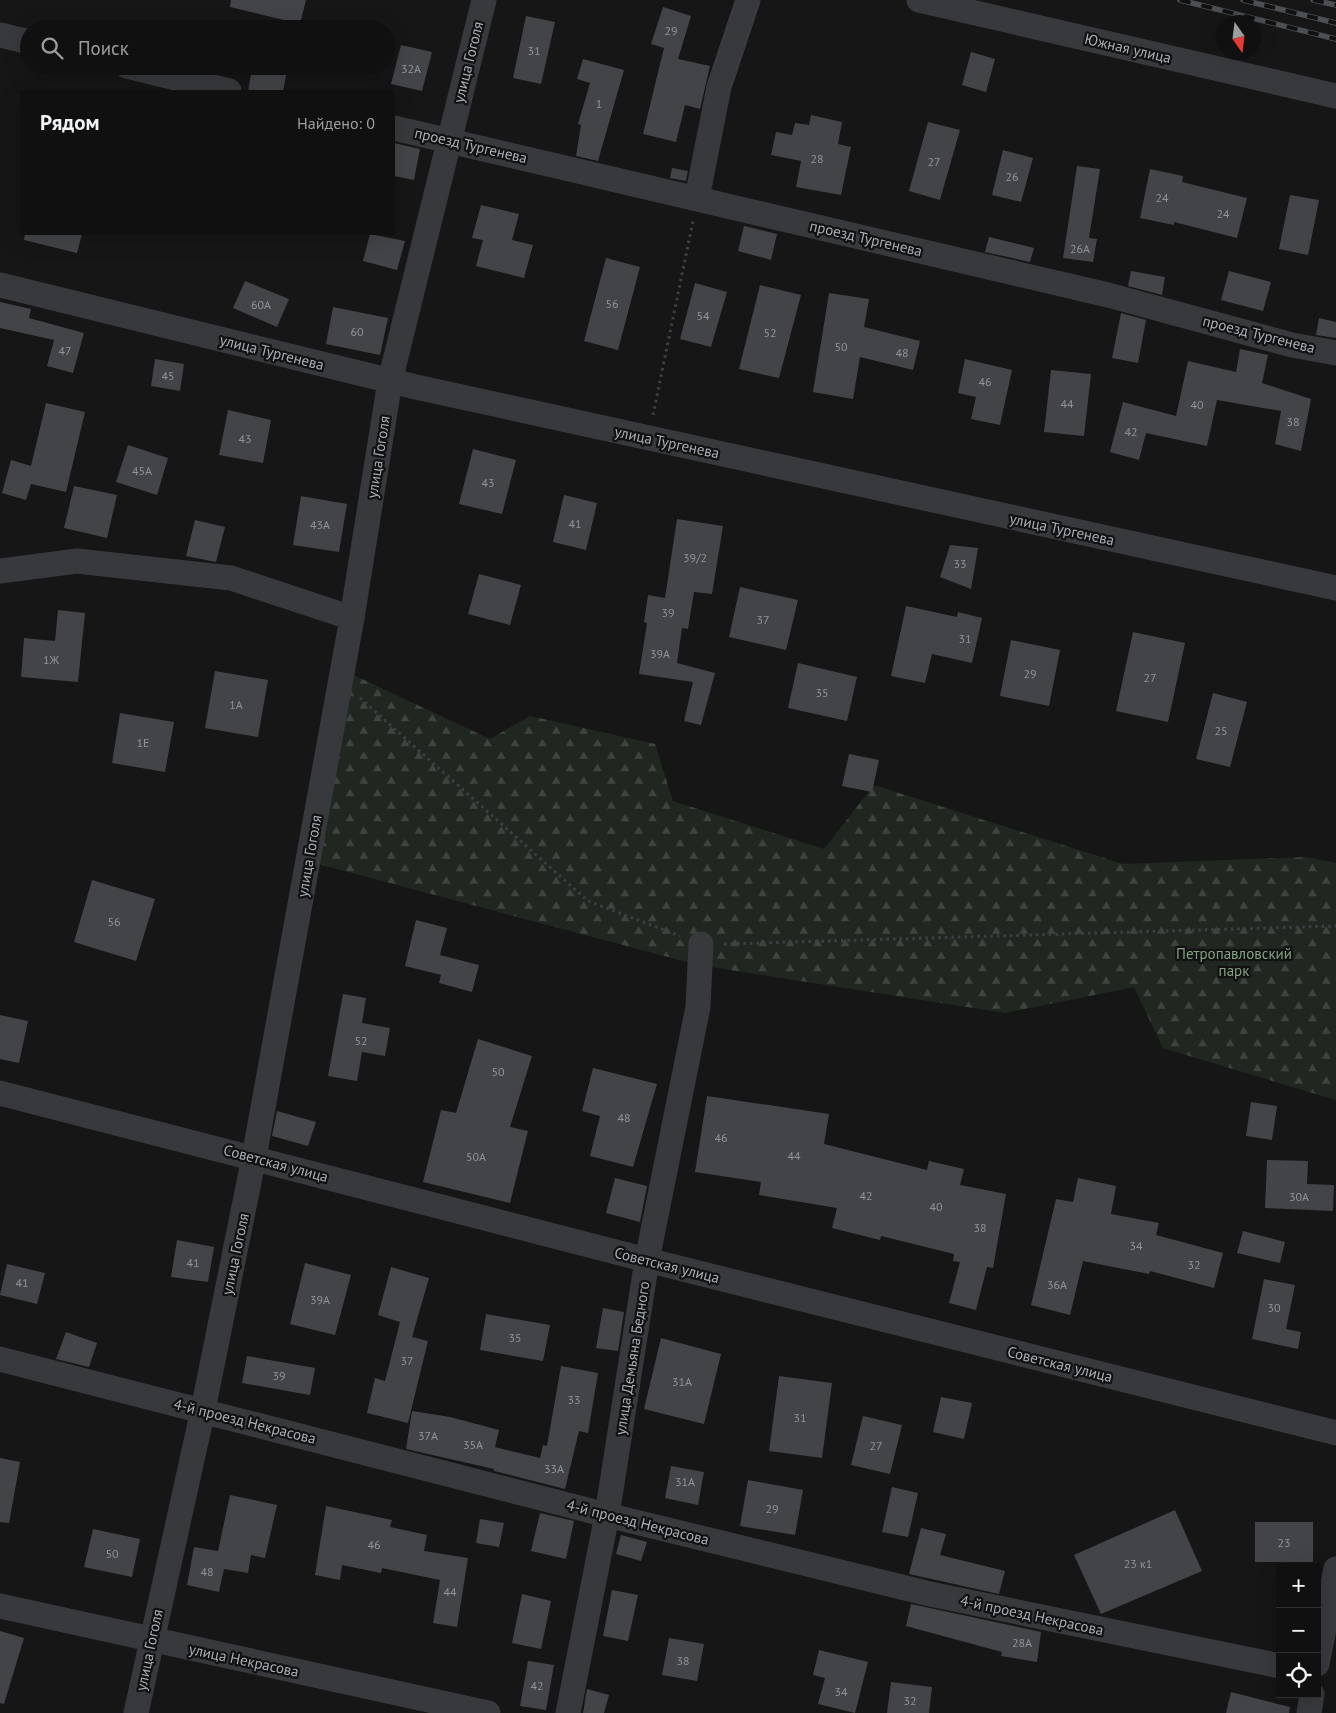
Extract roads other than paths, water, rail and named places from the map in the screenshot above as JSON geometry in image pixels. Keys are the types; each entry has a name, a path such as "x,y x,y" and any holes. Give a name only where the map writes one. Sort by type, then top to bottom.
{"street":[{"name":"улица Гоголя","path":"136,1713 203,1410 254,1157 341,682 390,381 484,0"},
{"path":"697,198 719,87 748,0"},
{"name":"Южная улица","path":"919,0 1336,96"},
{"path":"0,35 20,40"},
{"path":"164,75 225,90"},
{"name":"проезд Тургенева","path":"395,128 1108,295 1292,345 1336,353"},
{"name":"улица Тургенева","path":"0,285 390,381 1336,588"},
{"path":"0,570 77,561 231,578 352,618"},
{"name":"улица Демьяна Бедного","path":"568,1713 607,1515 647,1260 698,1007 701,944"},
{"name":"Советская улица","path":"0,1093 254,1157 647,1260 1336,1433"},
{"name":"4-й проезд Некрасова","path":"0,1359 607,1515 930,1594 1276,1665"},
{"path":"1319,1653 1336,1569"},
{"name":"улица Некрасова","path":"0,1606 488,1713"},
{"path":"1309,1713 1311,1698"}],"railway":[{"path":"1180,0 1336,39"},
{"path":"1243,0 1336,23"},
{"path":"1313,0 1336,5"}],"park label":[{"name":"Петропавловский парк","path":"1234,962"}]}
